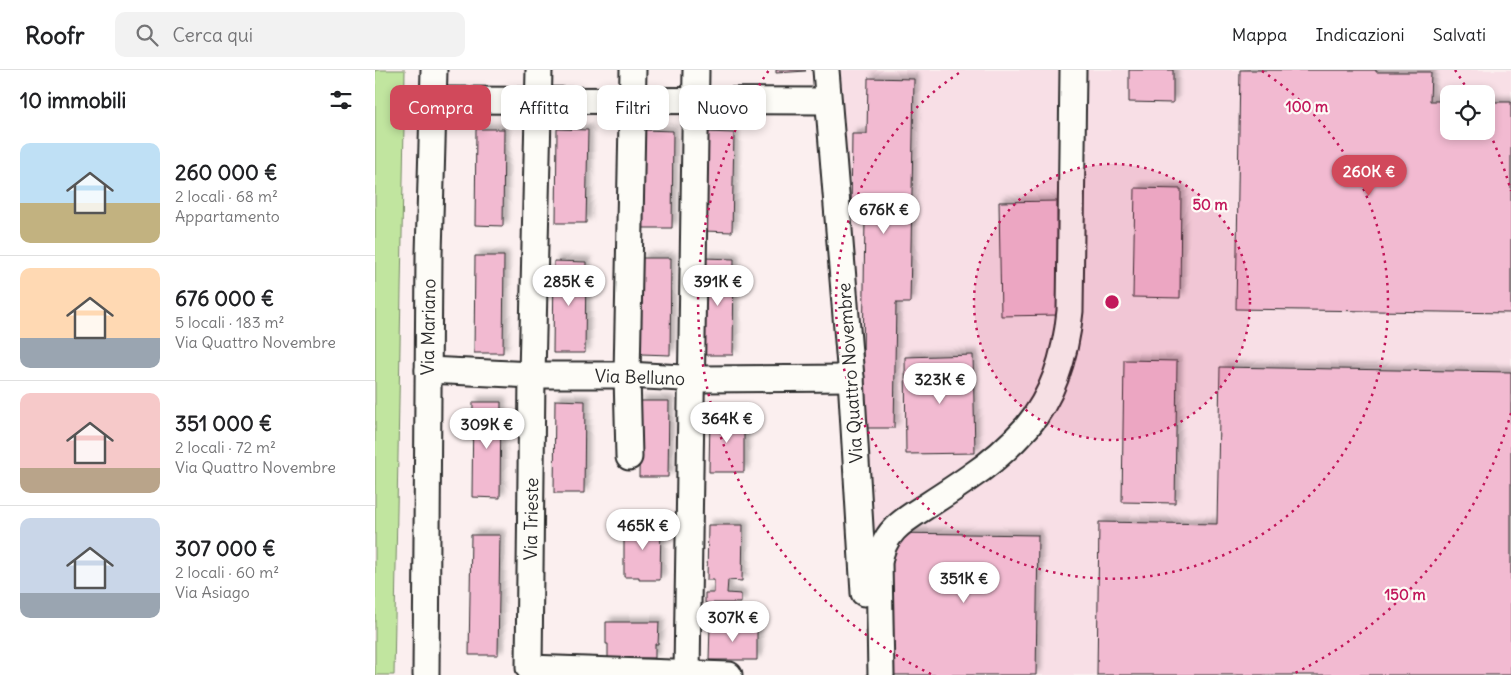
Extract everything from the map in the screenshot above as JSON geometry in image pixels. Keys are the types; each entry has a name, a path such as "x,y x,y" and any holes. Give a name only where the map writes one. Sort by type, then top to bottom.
{"street":[{"name":"Via Mariano","path":"433,70 433,85"},
{"name":"Via Trieste","path":"539,70 539,85"},
{"path":"633,70 633,85"},
{"path":"695,70 695,85"},
{"name":"Via Quattro Novembre","path":"826,70 851,378 868,663 865,675"},
{"path":"881,675 879,563 887,537 905,518 969,478 1008,447 1040,409 1060,367 1071,311 1073,70"},
{"path":"766,101 828,101"},
{"name":"Via Mariano","path":"426,675 428,370 432,130"},
{"name":"Via Trieste","path":"538,130 532,375 529,668 687,672"},
{"path":"629,458 627,375 632,130"},
{"path":"695,130 687,672 729,675"},
{"name":"Via Belluno","path":"428,370 532,375 627,375 691,379 851,378"}],"shaded area":[{"path":"836,70 1511,70 1511,675 876,675"}],"green space":[{"path":"375,70 405,70 405,85 390,85 390,130 404,130 394,675 375,675"}],"building":[{"path":"776,70 805,70 806,71 776,73"},
{"path":"1129,70 1173,70 1173,103 1129,102"},
{"path":"1240,70 1431,72 1430,101 1440,101 1440,140 1495,140 1495,102 1511,102 1511,313 1236,309"},
{"path":"868,78 914,79 910,303 896,303 894,428 862,428 865,218 851,217 852,134 867,134"},
{"path":"501,129 504,130 503,226 475,225 476,130"},
{"path":"557,130 588,130 586,223 556,223"},
{"path":"644,130 673,131 672,228 643,228"},
{"path":"705,132 734,133 732,232 704,231"},
{"path":"1135,188 1181,189 1180,298 1133,297"},
{"path":"1057,201 1058,315 1001,316 999,202"},
{"path":"475,256 504,256 503,353 474,353"},
{"path":"642,258 671,258 670,355 641,354"},
{"path":"704,258 734,259 733,355 703,355"},
{"path":"554,261 586,262 585,353 553,353"},
{"path":"973,355 975,453 906,454 905,357"},
{"path":"1124,360 1177,361 1175,503 1122,502"},
{"path":"1220,367 1511,372 1511,675 1097,675 1099,522 1217,524"},
{"path":"555,400 585,401 584,493 554,493"},
{"path":"640,401 669,401 668,477 639,477"},
{"path":"473,402 501,402 500,498 472,497"},
{"path":"710,416 744,416 744,472 709,472"},
{"path":"639,523 661,523 660,580 639,580 639,577 624,577 624,526 639,526"},
{"path":"708,525 743,525 742,581 728,580 727,593 741,594 741,603 705,603 705,593 714,593 714,580 707,580"},
{"path":"893,533 1038,535 1036,675 891,675"},
{"path":"471,535 500,535 498,655 469,655"},
{"path":"606,622 659,622 658,644 655,644 655,658 608,658"},
{"path":"710,625 757,625 757,660 709,660"}]}
